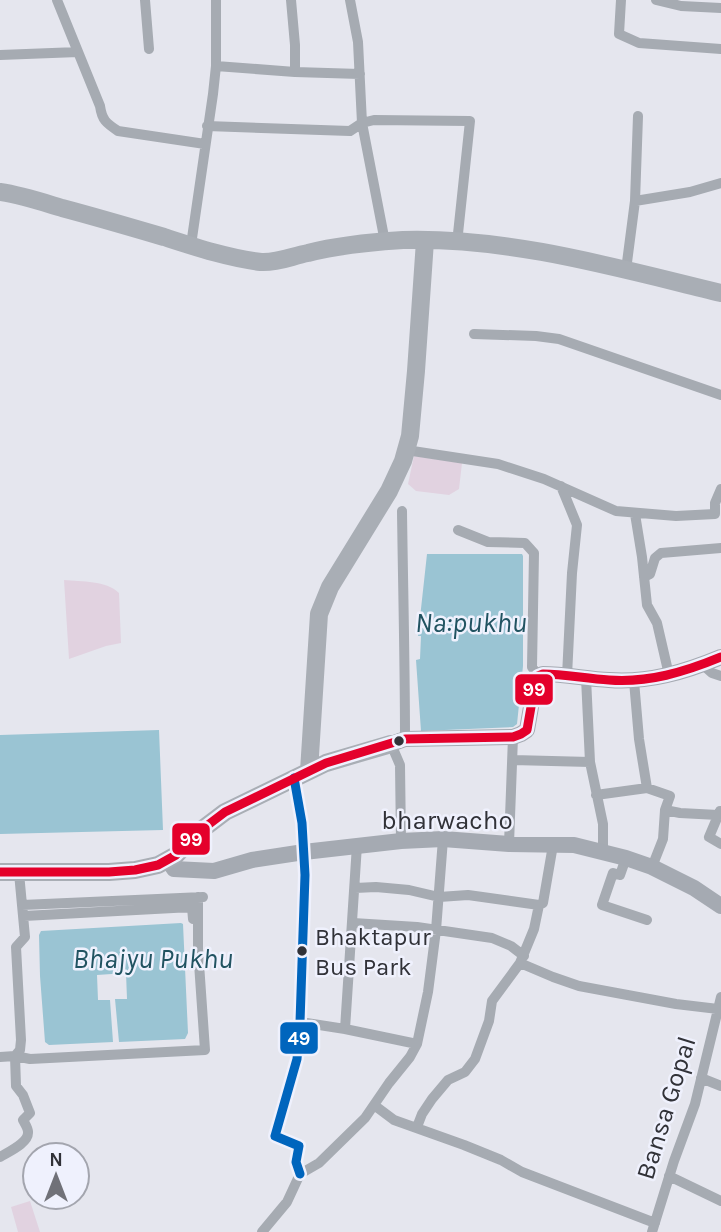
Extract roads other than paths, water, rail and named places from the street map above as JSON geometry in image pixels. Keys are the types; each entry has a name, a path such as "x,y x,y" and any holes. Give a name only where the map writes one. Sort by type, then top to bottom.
{"main road":[{"path":"0,192 191,245 268,262 348,245 425,241 485,244 536,251 721,293"},
{"path":"302,775 319,614 330,587 389,491 407,450 416,371 425,241"},
{"path":"0,872 135,870 159,865 176,855 196,834 225,812 326,763 398,742 513,737 521,734 527,730 535,684 538,676 543,674 634,681 669,675 721,657"},
{"name":"bharwacho","path":"168,860 174,869 214,871 252,860 401,841 443,839 574,845 652,867 694,888 721,906"}],"street":[{"path":"57,0 106,123 118,131 205,144"},
{"path":"145,0 149,49"},
{"path":"191,245 216,66 216,0"},
{"path":"291,0 295,72"},
{"path":"350,0 358,42 362,123 385,242"},
{"path":"621,0 619,34 639,43 721,49"},
{"path":"656,0 721,8"},
{"path":"0,55 78,52"},
{"path":"216,66 360,74"},
{"path":"626,270 635,201 638,116"},
{"path":"207,126 350,131 362,123 374,120 470,121 457,243"},
{"path":"635,201 721,183"},
{"path":"474,334 559,339 721,395"},
{"path":"407,450 498,464 544,479 607,508 635,514 718,514 715,503 721,489"},
{"path":"561,486 577,525 567,676"},
{"path":"401,841 398,742 405,636 402,511"},
{"path":"635,514 647,605 657,623 669,675"},
{"path":"458,530 488,542 525,543 534,552 532,667 538,676"},
{"path":"644,577 650,574 655,558 661,553 721,548"},
{"path":"703,665 712,673 721,676"},
{"path":"586,678 590,762 603,824 603,852"},
{"path":"634,681 647,788"},
{"path":"509,844 513,737"},
{"path":"513,760 590,762"},
{"path":"300,1174 296,1162 299,1146 275,1136 297,1059 300,1022 304,914 302,775"},
{"path":"596,795 647,788 670,796 665,810 663,839 652,867"},
{"path":"665,810 680,813 720,811 709,837 721,844"},
{"path":"262,1232 286,1202 300,1174 319,1163 365,1118 410,1058 417,1044 428,992 436,930 443,839"},
{"path":"345,1029 357,845"},
{"path":"355,888 409,890 439,897 468,895 539,905 543,904 553,845"},
{"path":"626,858 620,875 613,873 602,905 647,920"},
{"path":"0,1157 27,1138 23,1120 30,1113 16,1086 15,1056 20,1050 21,1040 16,947 25,937 19,873"},
{"path":"23,910 201,897 198,949"},
{"path":"417,1127 422,1114 448,1080 465,1072 475,1059 489,1021 492,1000 522,960 534,929 539,905"},
{"path":"0,1057 30,1059 205,1050 198,949 192,906 23,910"},
{"path":"353,923 492,938 511,946 522,960 553,977 579,986 718,1009"},
{"name":"Bansa Gopal","path":"653,1228 689,1121 721,996"},
{"path":"300,1022 417,1044"},
{"path":"701,1079 721,1086"},
{"path":"374,1105 394,1120 501,1160 522,1172 653,1228"},
{"path":"669,1176 721,1201"}],"water":[{"name":"Na:pukhu","path":"427,554 523,556 523,666 517,724 513,727 421,731 416,660 420,659 421,636 418,636"},
{"path":"159,730 163,830 0,834 0,735"},
{"name":"Bhajyu Pukhu","path":"181,923 188,1033 185,1039 119,1042 115,999 127,999 126,973 97,975 98,1000 110,1000 113,1042 49,1045 45,1042 40,976 41,931"}],"place":[{"name":"Bhaktapur Bus Park","path":"302,951"}]}
